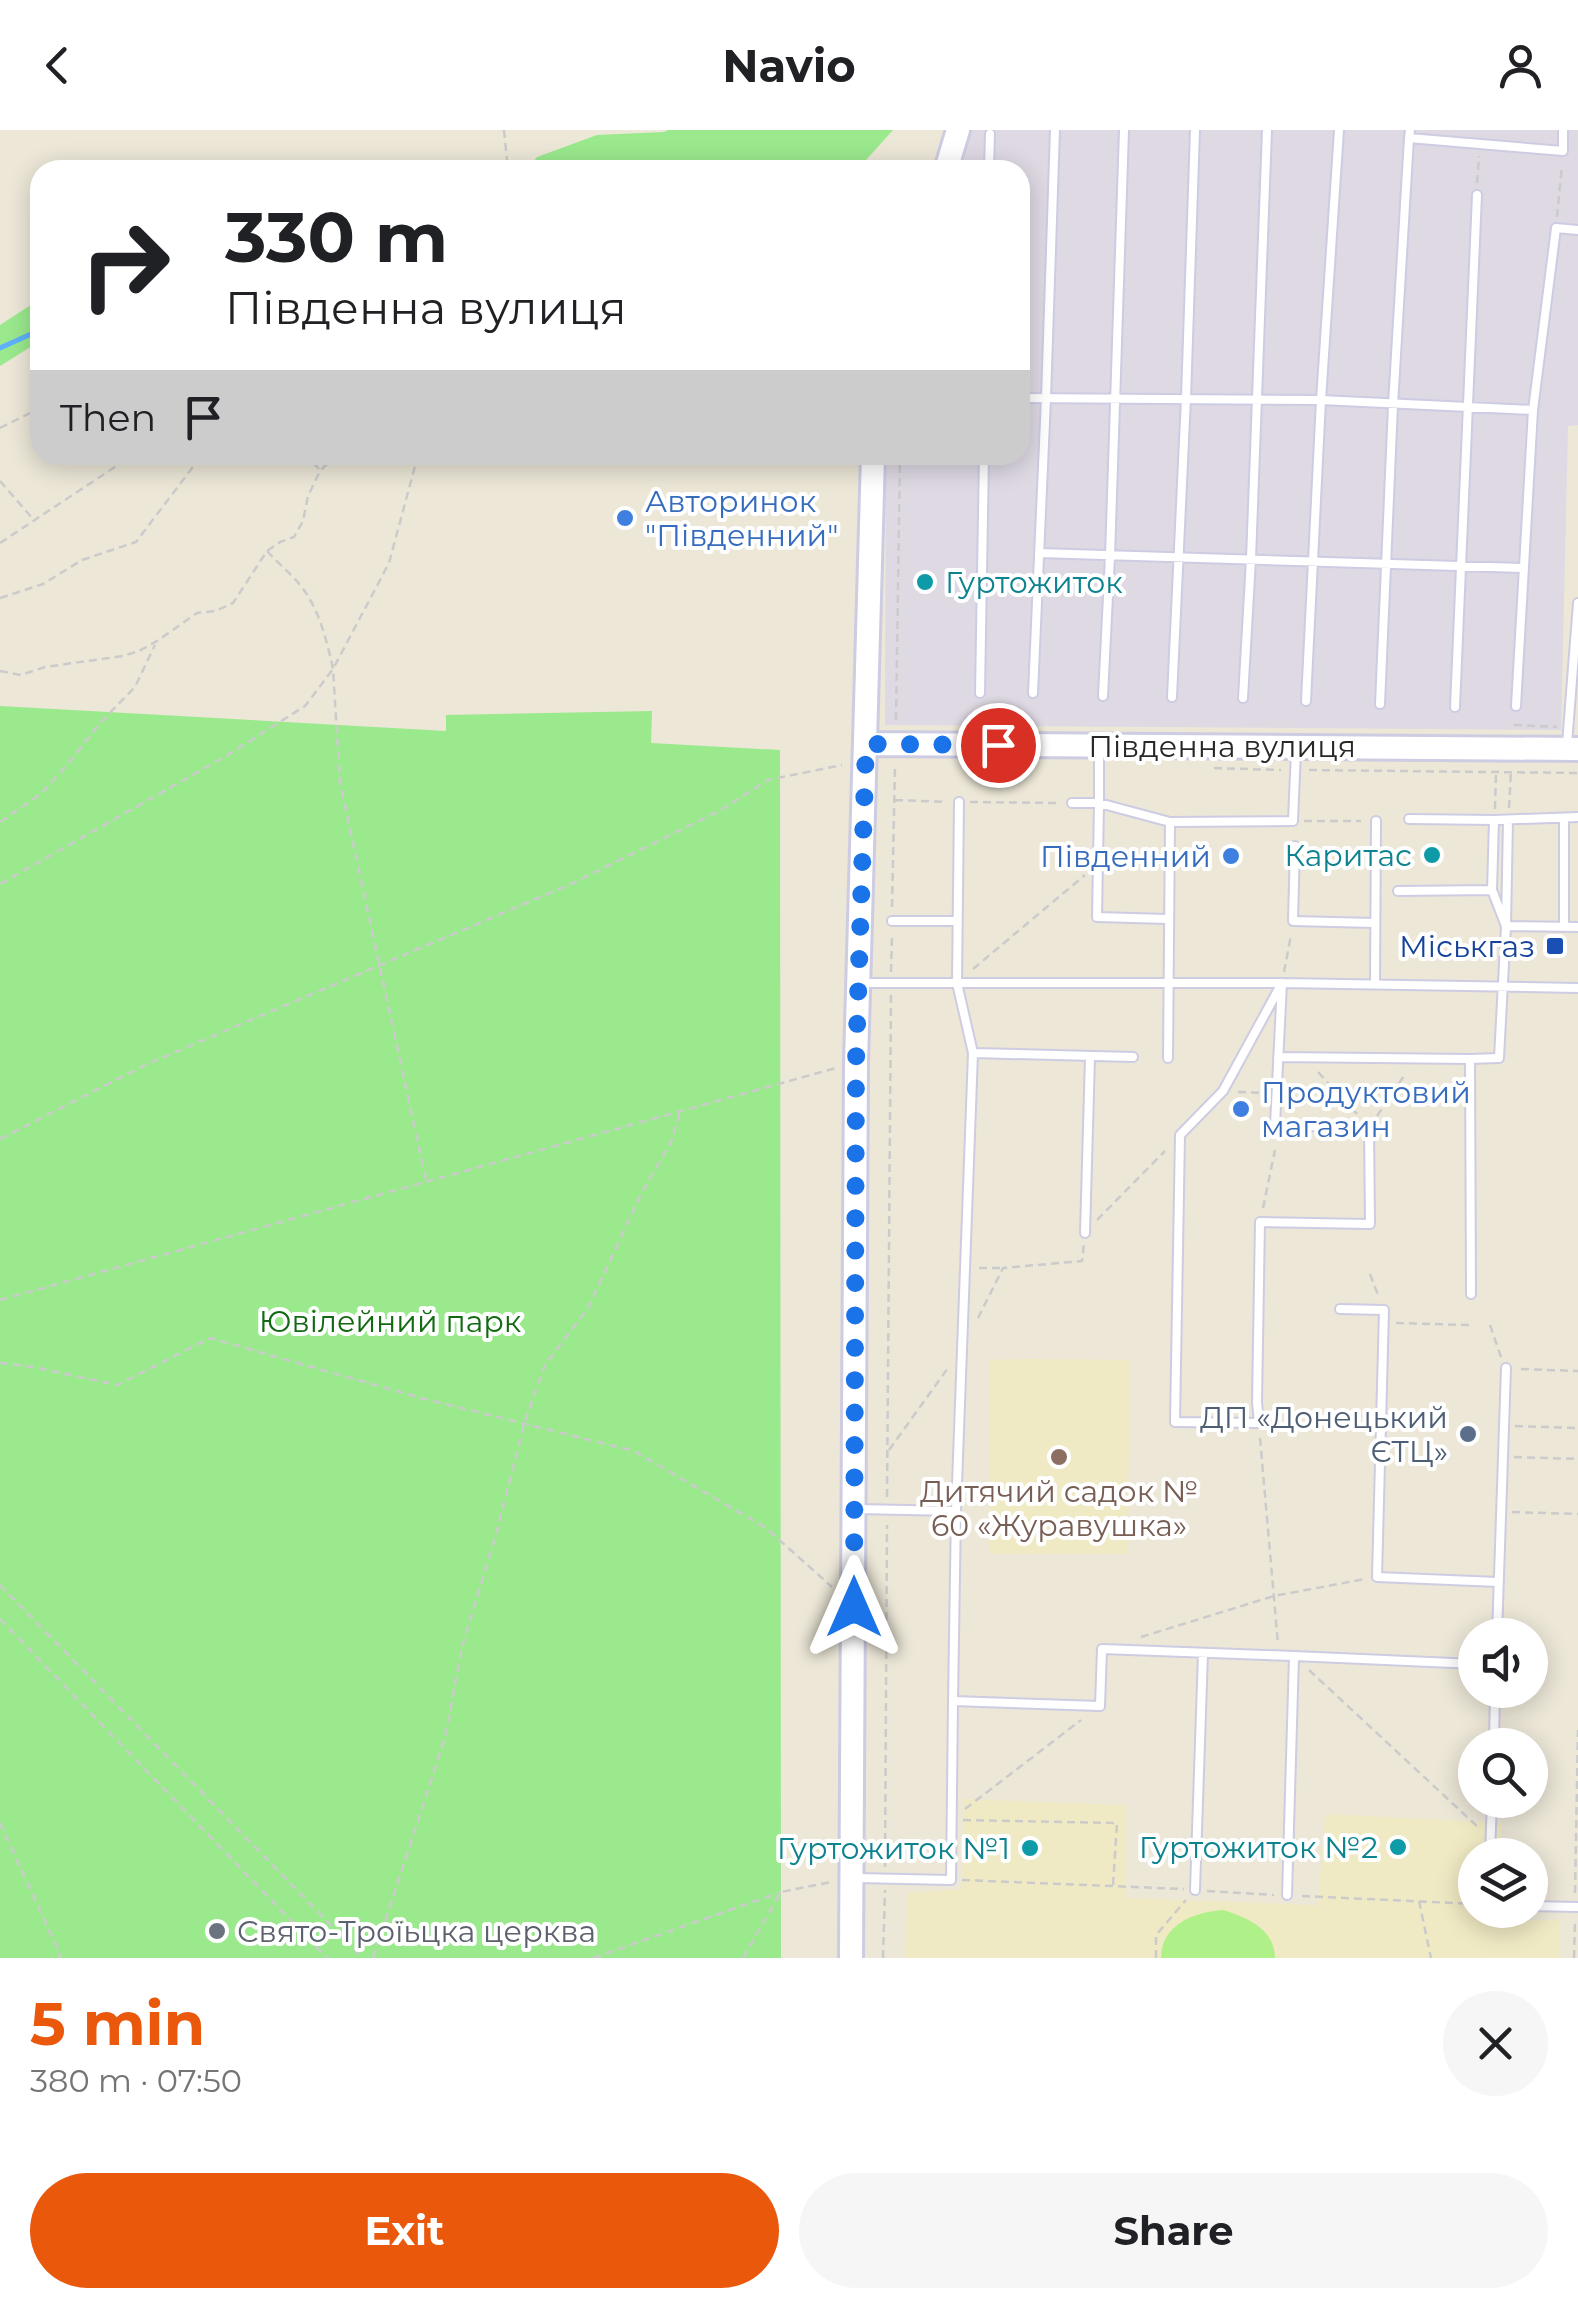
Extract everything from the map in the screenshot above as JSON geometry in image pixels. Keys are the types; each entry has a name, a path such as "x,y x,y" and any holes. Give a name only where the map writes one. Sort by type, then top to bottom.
{"street":[{"path":"949,160 958,130"},
{"path":"850,1958 856,1062 873,465"},
{"name":"Південна вулиця","path":"866,752 1099,746 1296,758 1496,760 1571,742"}],"lane":[{"path":"1034,694 1055,130"},
{"path":"1103,696 1124,130"},
{"path":"1172,697 1195,130"},
{"path":"1243,698 1267,130"},
{"path":"1306,701 1340,130"},
{"path":"1380,704 1392,405 1410,134 1563,151 1563,130"},
{"path":"989,160 990,134"},
{"path":"1456,706 1476,195"},
{"path":"1516,706 1532,410 1556,228 1578,230"},
{"path":"1030,398 1321,400 1532,410"},
{"path":"980,693 984,465"},
{"path":"1040,553 1523,568"},
{"path":"1571,742 1578,603"},
{"path":"1099,746 1097,917 1168,919"},
{"path":"1072,803 1099,804 1170,822 1293,821 1296,758"},
{"path":"852,1878 951,1880 956,1511 973,1054 957,983 960,802"},
{"path":"1564,818 1564,927"},
{"path":"1409,819 1578,818"},
{"path":"1494,820 1492,890 1506,926"},
{"path":"1278,1057 1498,1058 1508,820"},
{"path":"1375,984 1376,821"},
{"path":"1168,1058 1170,822"},
{"path":"1295,846 1294,921 1374,923"},
{"path":"1398,891 1492,890"},
{"path":"892,921 957,921"},
{"path":"1506,926 1578,928"},
{"path":"858,984 1282,983 1578,988"},
{"path":"1282,983 1275,1125 1370,1128 1370,1224 1260,1222 1259,1423 1175,1422 1180,1134 1222,1091 1282,983"},
{"path":"973,1054 1133,1057"},
{"path":"1086,1233 1090,1056"},
{"path":"1470,1059 1471,1294"},
{"path":"1340,1309 1384,1310 1376,1577 1498,1582"},
{"path":"1497,1618 1506,1368"},
{"path":"854,1510 956,1511"},
{"path":"953,1701 1100,1706 1102,1649 1458,1663"},
{"path":"1195,1890 1202,1652"},
{"path":"1287,1896 1294,1656"},
{"path":"1548,1906 1576,1907"}],"path":[{"path":"504,130 507,160"},
{"path":"1476,195 1480,144"},
{"path":"1556,228 1563,151"},
{"path":"0,428 30,413"},
{"path":"0,543 118,465"},
{"path":"0,598 44,584 82,560 136,542 194,465"},
{"path":"315,465 320,471"},
{"path":"0,671 22,674 139,651 197,612 216,611 232,603 267,551 294,537 303,521 308,496 326,465"},
{"path":"0,884 226,756 305,706 334,669 388,563 415,465"},
{"path":"896,720 900,465"},
{"path":"0,482 34,520"},
{"path":"267,551 302,588 317,612 334,669 340,783 427,1182"},
{"path":"0,822 42,793 135,687 157,642"},
{"path":"1514,726 1571,742"},
{"path":"0,1138 145,1065 571,884 721,810 768,780 866,752"},
{"path":"1216,768 1296,758 1496,760 1511,772 1578,773"},
{"path":"1494,820 1496,760"},
{"path":"883,1958 894,761"},
{"path":"1508,820 1511,772"},
{"path":"894,800 1072,803"},
{"path":"1293,821 1376,821"},
{"path":"957,983 1098,864"},
{"path":"1282,983 1294,921"},
{"path":"1305,1058 1370,1128 1415,1059"},
{"path":"0,1300 856,1062"},
{"path":"1222,1091 1277,1093"},
{"path":"374,1958 446,1738 462,1646 524,1424 545,1366 588,1308 642,1192 671,1142 680,1112"},
{"path":"965,1268 1082,1260 1086,1233 1180,1134"},
{"path":"1260,1222 1275,1150"},
{"path":"978,1316 1003,1268"},
{"path":"1370,1274 1384,1310"},
{"path":"1384,1322 1470,1325"},
{"path":"1490,1325 1506,1368 1578,1370"},
{"path":"0,1363 117,1385 210,1338 420,1398 634,1451 766,1528 854,1607"},
{"path":"888,1452 962,1348"},
{"path":"1259,1423 1279,1656"},
{"path":"1504,1425 1578,1428"},
{"path":"1503,1457 1578,1459"},
{"path":"1501,1512 1578,1514"},
{"path":"1140,1637 1274,1596 1376,1577"},
{"path":"0,1585 363,1958"},
{"path":"0,1619 327,1958"},
{"path":"1294,1656 1490,1838"},
{"path":"952,1820 1100,1706"},
{"path":"1574,1958 1578,1730"},
{"path":"952,1820 1117,1822 1113,1886"},
{"path":"0,1824 59,1958"},
{"path":"593,1958 781,1892 852,1878"},
{"path":"951,1880 1458,1903"},
{"path":"1156,1958 1156,1935 1195,1890"},
{"path":"743,1958 781,1892"},
{"path":"1419,1901 1431,1958"}],"shaded area":[{"path":"969,130 1578,130 1578,425 1568,426 1561,730 885,725 886,465 1030,465 1030,160 964,160"},
{"name":"Дитячий садок № 60 «Журавушка»","path":"989,1360 1129,1360 1128,1554 989,1554"},
{"path":"963,1799 1125,1805 1126,1898 1318,1905 1325,1814 1502,1823 1501,1838 1458,1838 1458,1928 1548,1928 1548,1920 1560,1920 1560,1958 906,1958 907,1893 962,1889"}],"green space":[{"path":"893,130 866,160 535,160 597,135"},
{"path":"30,306 30,347 0,366 0,325"},
{"name":"Ювілейний парк","path":"0,706 446,731 446,715 652,711 651,743 780,750 781,1958 0,1958"},
{"path":"1223,1910 1265,1932 1275,1958 1161,1958 1173,1928 1191,1917"}],"waterway":[{"path":"0,348 30,334"}],"place":[{"name":"Авторинок \"Південний\"","path":"625,518"},
{"name":"Гуртожиток","path":"925,582"},
{"name":"Каритас","path":"1432,855"},
{"name":"Південний","path":"1231,856"},
{"name":"Міськгаз","path":"1555,946"},
{"name":"Продуктовий магазин","path":"1241,1109"},
{"name":"ДП «Донецький ЄТЦ»","path":"1468,1434"},
{"name":"Дитячий садок № 60 «Журавушка»","path":"1059,1457"},
{"name":"Гуртожиток №2","path":"1398,1847"},
{"name":"Гуртожиток №1","path":"1030,1848"},
{"name":"Свято-Троїьцка церква","path":"217,1931"}],"route":[{"path":"854,1607 856,1062 866,744 998,745"}]}
